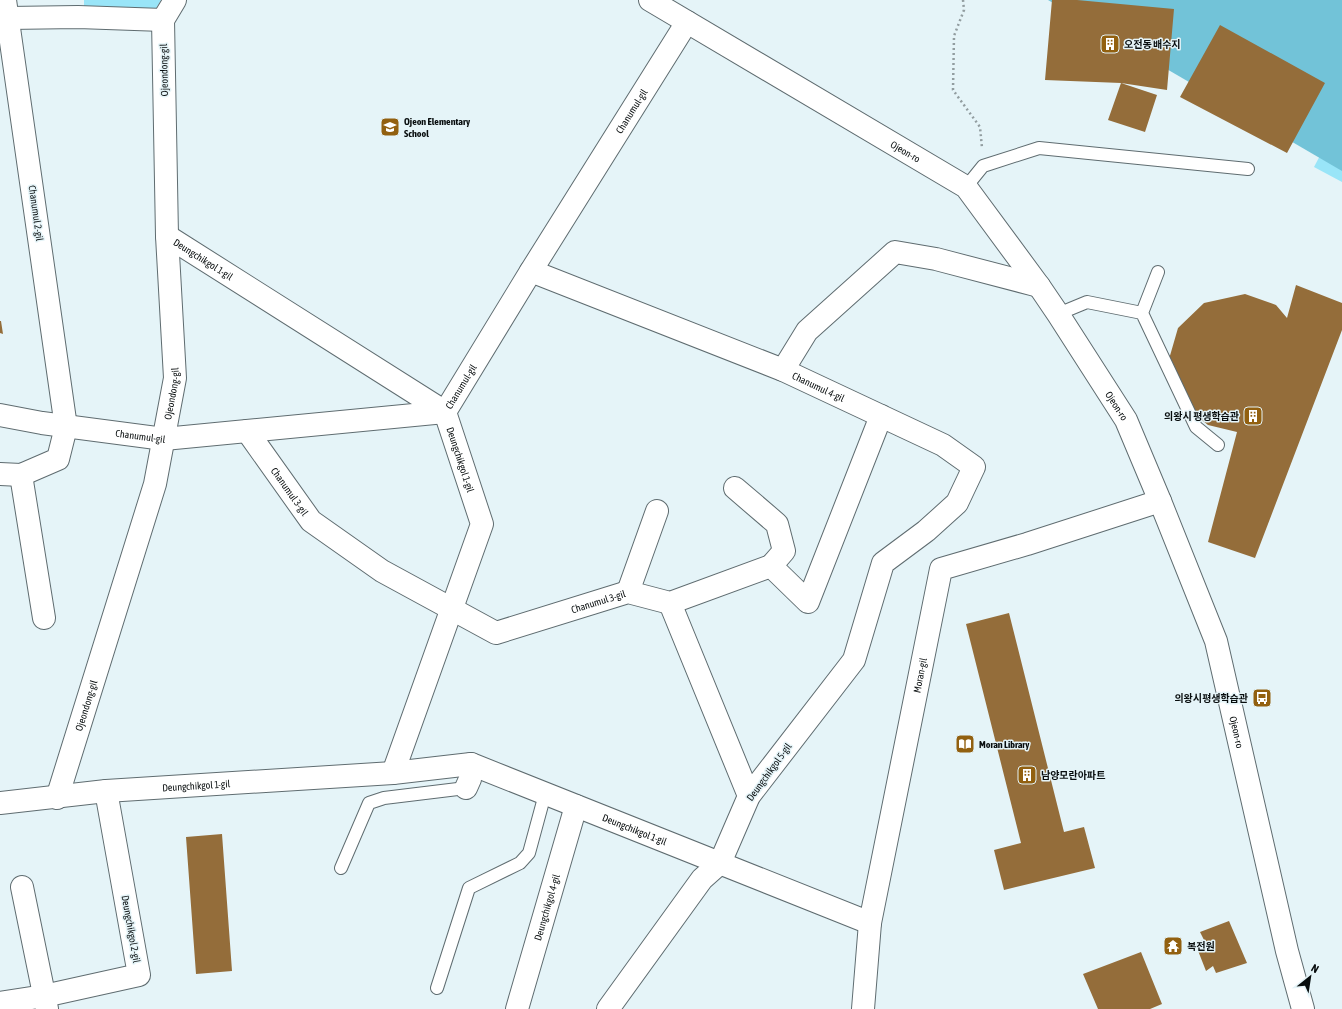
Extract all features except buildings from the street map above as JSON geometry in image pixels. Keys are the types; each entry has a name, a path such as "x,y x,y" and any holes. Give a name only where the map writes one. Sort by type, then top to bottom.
{"street":[{"path":"7,9 78,17 163,20 175,0"},
{"name":"Ojeon-ro","path":"650,0 966,187 1058,314 1126,420 1160,500 1216,641 1287,951 1303,1009"},
{"name":"Chanumul 2-gil","path":"7,9 66,426"},
{"name":"Ojeondong-gil","path":"57,798 155,484 175,378 167,236 163,20"},
{"name":"Chanumul-gil","path":"0,415 66,426 164,439 445,412 531,270 687,22"},
{"name":"Deungchikgol 1-gil","path":"167,236 445,412 482,524 393,773"},
{"path":"784,370 807,331 895,252 936,259 1039,286"},
{"name":"Chanumul 4-gil","path":"531,270 784,370 943,445 974,467 957,503 926,531 883,563"},
{"path":"771,566 808,602 881,416"},
{"path":"44,618 11,475 58,459 66,426"},
{"name":"Chanumul 3-gil","path":"247,431 312,521 382,571 496,633 628,592 670,603"},
{"path":"735,488 777,524 784,551 771,566 670,603 749,796"},
{"name":"Moran-gil","path":"863,1009 870,923 941,569 1027,544 1160,500"},
{"path":"628,592 656,511"},
{"name":"Deungchikgol 5-gil","path":"608,1009 702,879 720,863 749,796 854,660 883,563"},
{"path":"466,788 470,779 471,764"},
{"name":"Deungchikgol 1-gil","path":"0,803 106,792 393,773 471,764 870,923"},
{"name":"Deungchikgol 2-gil","path":"0,1003 46,1002 139,975 106,792"},
{"name":"Deungchikgol 4-gil","path":"517,1009 576,806"},
{"path":"22,887 46,1002"}],"lane":[{"path":"966,187 983,166 1039,148 1248,169"},
{"path":"1158,272 1142,313 1196,427 1218,445"},
{"path":"1058,314 1087,302 1142,313"},
{"path":"341,868 369,803 384,798 466,788"},
{"path":"437,988 468,888 520,862 529,853 545,794"}],"path":[{"path":"963,0 964,10 954,36 953,90 980,127 983,166"}],"shaded area":[{"path":"84,0 161,0 154,12 84,6"},
{"path":"1048,0 1342,0 1342,171"},
{"path":"1342,114 1342,182 1314,167"}],"place":[{"name":"오전동 배수지","path":"1110,44"},
{"name":"Ojeon Elementary School","path":"390,127"},
{"name":"의왕시 평생학습관","path":"1253,416"},
{"name":"의왕시평생학습관","path":"1262,698"},
{"name":"Moran Library","path":"965,744"},
{"name":"남양모란아파트","path":"1027,775"},
{"name":"복전원","path":"1173,946"}]}
